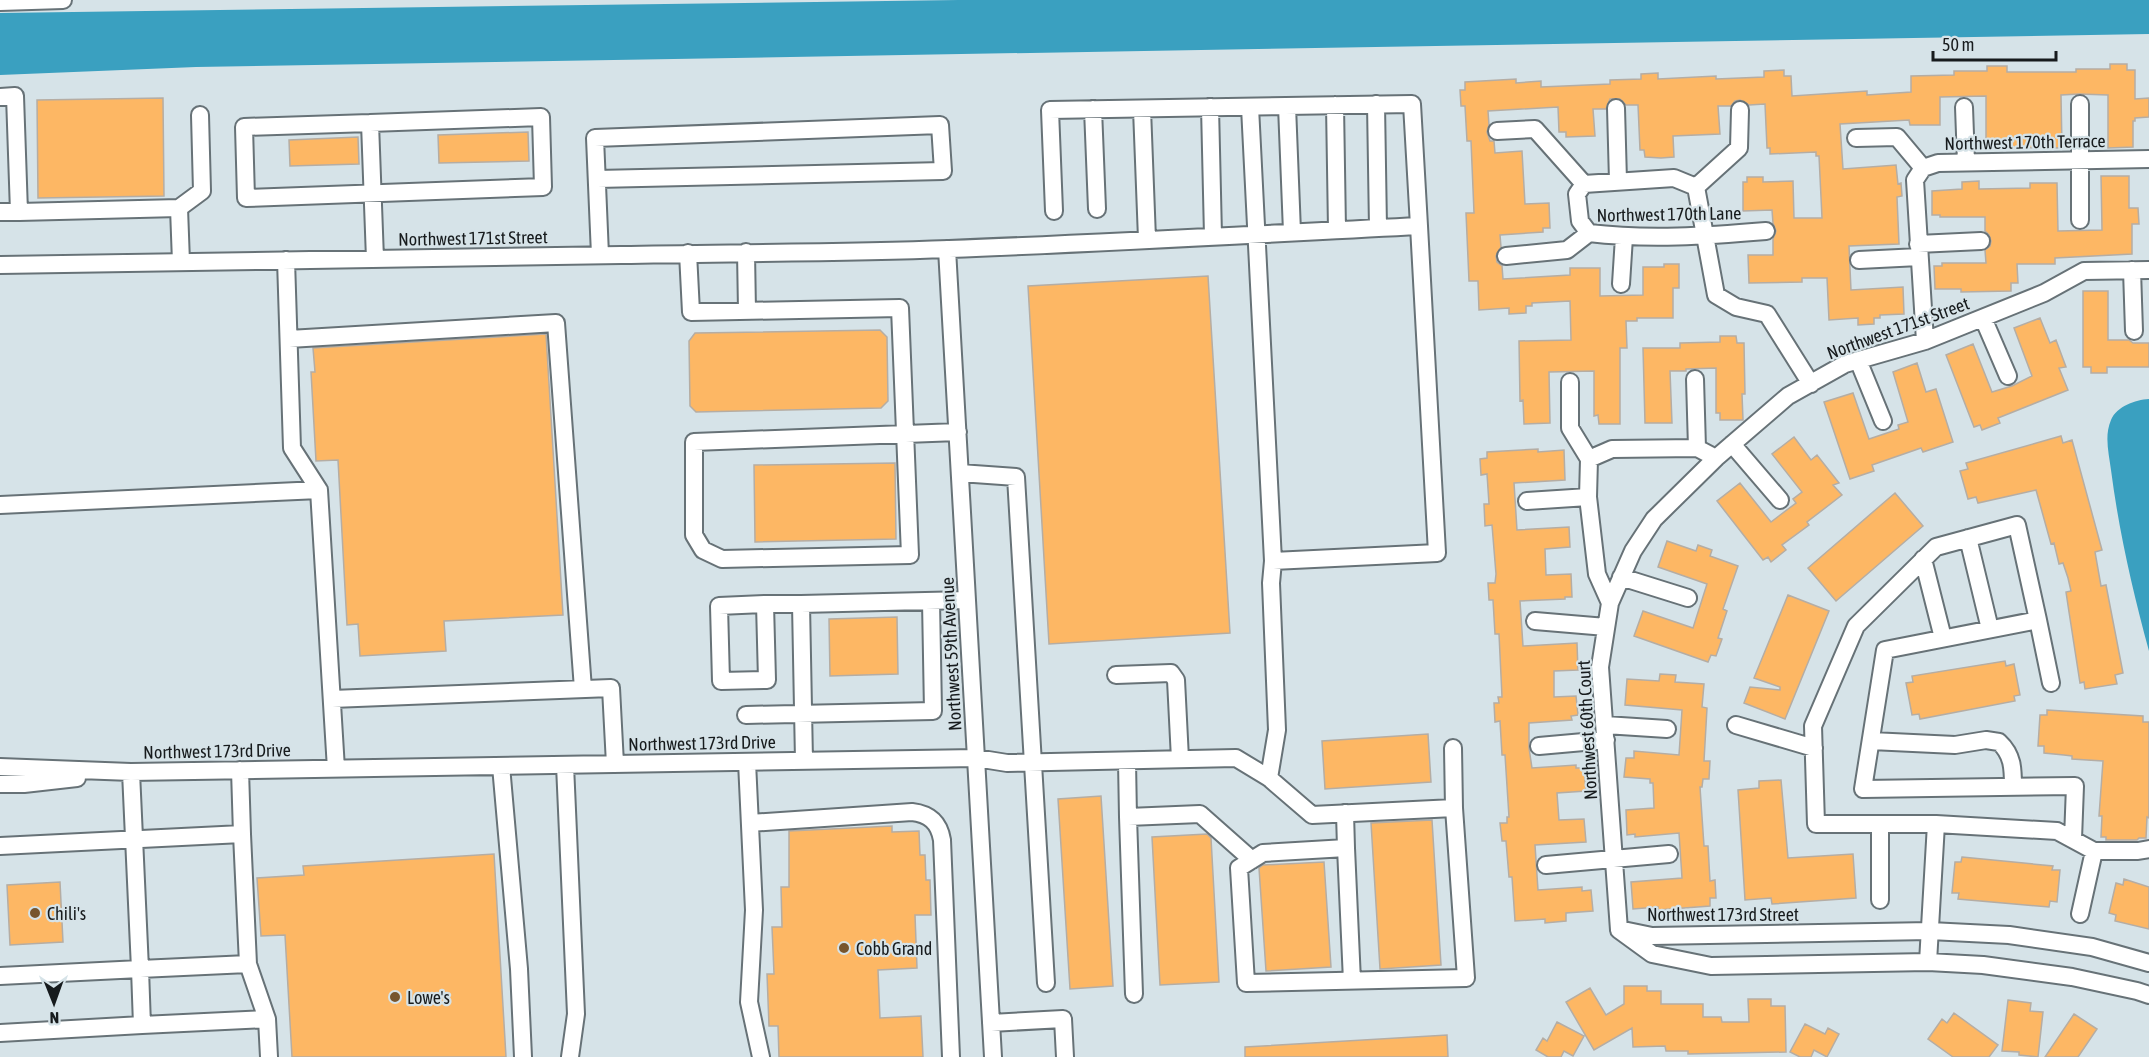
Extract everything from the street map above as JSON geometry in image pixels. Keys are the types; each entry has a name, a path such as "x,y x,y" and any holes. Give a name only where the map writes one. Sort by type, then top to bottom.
{"street":[{"path":"0,2 63,0"},
{"path":"0,97 15,96 19,212"},
{"path":"1054,211 1050,110 1412,104 1437,553 1273,561"},
{"path":"2080,104 2080,220"},
{"path":"1335,105 1337,230"},
{"path":"1376,105 1378,228"},
{"path":"1287,106 1292,232"},
{"path":"1210,107 1212,236"},
{"path":"1250,107 1273,561 1271,583 1277,730 1269,778"},
{"path":"1964,107 1966,162"},
{"path":"1616,108 1618,181"},
{"path":"1093,109 1096,208"},
{"path":"1143,109 1147,239"},
{"path":"1696,187 1739,148 1740,110"},
{"path":"0,212 179,208 202,191 200,115"},
{"path":"541,117 543,188 372,194 246,198 244,128 541,117"},
{"path":"370,123 375,259"},
{"path":"597,179 943,171 940,124 595,138 600,255"},
{"path":"1497,131 1535,129 1584,184"},
{"path":"1856,138 1898,138 1923,168"},
{"name":"Northwest 170th Terrace","path":"1925,341 1915,180 1923,168 1938,163 2149,159"},
{"path":"1589,233 1580,221 1577,194 1584,184 1674,178 1696,187"},
{"path":"1696,187 1716,295 1736,307 1767,314 1811,384"},
{"path":"179,208 181,262"},
{"name":"Northwest 171st Street","path":"0,266 947,249 1419,226"},
{"name":"Northwest 170th Lane","path":"1506,256 1567,250 1589,233 1624,237 1706,236 1766,231"},
{"path":"1621,284 1624,237"},
{"path":"1859,260 1981,241"},
{"name":"Northwest 59th Avenue","path":"947,249 993,1057"},
{"path":"746,252 747,311"},
{"path":"688,254 691,312 900,308 905,435 909,555 722,559 703,550 694,535 694,442 905,435 958,432"},
{"path":"286,260 292,448 319,490 336,769"},
{"path":"2134,331 2141,270"},
{"name":"Northwest 171st Street","path":"1610,603 1633,551 1654,519 1716,458 1788,396 1845,364 1925,341 2044,293 2084,271 2141,270"},
{"path":"1983,318 2007,376"},
{"path":"289,339 556,323 583,689"},
{"path":"1858,360 1882,421"},
{"path":"1695,379 1697,448"},
{"path":"1570,382 1570,428 1589,459 1588,497 1597,574 1610,603"},
{"path":"1732,444 1780,500"},
{"path":"1589,459 1612,449 1697,448 1716,458"},
{"path":"960,472 1016,477 1046,983"},
{"path":"0,506 319,490"},
{"path":"1527,501 1588,497"},
{"path":"2051,682 2017,525 1936,547 1856,626 1813,726 1816,824 1935,825 2057,831 2094,851 2149,849"},
{"path":"1968,538 1990,629"},
{"path":"1923,559 1943,638"},
{"path":"1621,577 1688,598"},
{"path":"765,604 767,680 721,681 719,606 765,604 967,600"},
{"path":"746,715 933,711 931,601"},
{"name":"Northwest 60th Court","path":"1610,603 1600,667 1619,930"},
{"path":"801,604 804,761"},
{"path":"2038,620 1885,650 1863,789 2075,786 2073,840"},
{"path":"1535,621 1606,627"},
{"path":"1116,675 1171,673 1176,680 1180,759"},
{"path":"332,699 611,688 615,764"},
{"path":"1736,725 1814,748"},
{"path":"1539,746 1605,733 1666,729"},
{"path":"1871,741 1956,745 1986,740 1999,742 2010,755 2013,787"},
{"path":"1346,848 1263,853 1239,868 1246,983 1466,978 1454,808 1453,748"},
{"name":"Northwest 173rd Drive","path":"0,767 131,772 976,758 1008,763 1034,763 1236,758 1269,778 1312,815 1454,808"},
{"path":"1127,761 1134,994"},
{"path":"747,762 754,910 749,1002 762,1057"},
{"path":"565,765 576,1014 570,1057"},
{"path":"501,766 519,969 524,1057"},
{"path":"240,770 248,964 267,1019 269,1057"},
{"path":"131,772 142,1025"},
{"name":"Northwest 173rd Drive","path":"0,784 24,784 131,772"},
{"path":"750,823 912,812 929,817 936,823 942,840 951,1057"},
{"path":"1345,813 1352,981"},
{"path":"1128,817 1200,814 1252,860"},
{"path":"1880,824 1880,900"},
{"path":"1928,962 1935,825"},
{"path":"0,846 242,834"},
{"path":"2080,914 2094,851"},
{"path":"1546,865 1669,854"},
{"name":"Northwest 173rd Street","path":"1619,930 1652,936 1929,931 2009,935 2092,947 2149,963"},
{"name":"Northwest 173rd Street","path":"1619,930 1652,954 1711,966 1928,962 2072,977 2149,995"},
{"path":"0,976 248,964"},
{"path":"991,1023 1063,1018 1065,1057"},
{"path":"0,1033 267,1019"}],"water":[{"path":"958,0 2149,0 2149,34 196,67 0,75 0,13"},
{"path":"2149,399 2149,651 2122,539 2107,439 2111,420 2122,407 2132,402"}],"building":[{"path":"2110,64 2127,64 2127,70 2135,70 2135,99 2149,98 2149,117 2135,118 2133,121 2133,147 2108,148 2108,95 2061,95 2062,148 1986,147 1986,96 1940,97 1940,125 1910,125 1909,120 1840,124 1843,169 1896,165 1898,184 1901,183 1902,196 1897,197 1899,244 1849,246 1851,290 1903,287 1904,314 1880,315 1880,318 1874,318 1874,324 1858,325 1858,318 1829,320 1827,278 1802,278 1802,282 1749,283 1748,255 1773,255 1773,239 1776,231 1772,210 1743,211 1743,182 1747,182 1747,177 1763,177 1763,182 1793,181 1794,218 1822,218 1819,156 1816,156 1816,152 1770,154 1770,148 1767,148 1765,104 1749,105 1740,100 1735,101 1731,106 1718,106 1720,134 1673,136 1674,157 1661,158 1645,157 1644,150 1640,150 1638,105 1626,105 1620,99 1610,99 1606,109 1593,109 1595,136 1566,137 1566,132 1559,132 1558,107 1488,111 1487,132 1490,141 1494,141 1495,153 1522,151 1525,204 1549,203 1550,228 1543,228 1543,232 1500,235 1501,247 1496,256 1497,262 1502,266 1503,279 1570,275 1570,268 1600,268 1600,296 1643,295 1643,267 1679,264 1679,288 1673,288 1673,318 1637,318 1637,321 1626,321 1627,348 1620,348 1620,424 1599,424 1598,415 1594,416 1594,371 1549,372 1550,423 1524,424 1523,400 1520,401 1519,341 1571,340 1570,301 1532,303 1532,306 1526,306 1526,313 1509,314 1509,308 1479,310 1478,281 1469,281 1466,213 1474,213 1471,141 1467,141 1465,106 1461,106 1460,90 1465,90 1465,82 1516,79 1516,83 1541,81 1541,87 1610,84 1610,80 1641,79 1641,74 1658,73 1658,79 1716,76 1716,79 1764,77 1764,71 1784,70 1784,76 1791,76 1792,96 1867,91 1867,95 1911,92 1911,76 1954,75 1954,71 1987,71 1987,66 2007,66 2007,72 2076,72 2076,69 2110,69"},
{"path":"163,98 164,196 38,198 37,100"},
{"path":"528,132 529,161 439,163 438,135"},
{"path":"358,137 359,164 290,166 289,140"},
{"path":"2101,176 2129,176 2129,208 2138,208 2139,224 2132,224 2132,254 2055,258 2055,264 2017,264 2018,283 2011,283 2011,291 1961,292 1961,289 1935,289 1934,266 1942,266 1942,263 1986,263 1985,250 1990,246 1991,241 1985,231 1985,217 1932,215 1932,191 1962,189 1962,182 1979,181 1979,189 2030,188 2030,183 2057,183 2058,231 2102,230"},
{"path":"1208,276 1230,633 1049,644 1028,286"},
{"path":"2083,291 2108,291 2108,340 2149,343 2149,367 2107,367 2107,373 2091,373 2091,367 2083,367"},
{"path":"2040,318 2050,343 2056,340 2066,367 2059,368 2068,390 1998,418 2000,423 1982,430 1980,425 1974,427 1946,355 1973,344 1992,392 2012,386 2032,376 2014,328"},
{"path":"880,330 887,337 888,401 881,408 696,412 690,406 689,341 695,333"},
{"path":"546,334 563,615 444,621 446,651 360,656 358,624 347,625 338,460 316,461 311,372 315,372 313,348"},
{"path":"1720,336 1736,336 1737,343 1744,343 1743,420 1720,420 1720,413 1716,413 1716,368 1670,371 1672,423 1645,423 1643,348 1680,348 1680,343 1720,342"},
{"path":"1917,363 1926,392 1936,389 1953,442 1923,452 1921,448 1872,465 1874,471 1850,479 1824,402 1853,393 1869,439 1899,429 1898,425 1908,422 1893,372"},
{"path":"2061,436 2063,443 2072,440 2102,550 2095,552 2101,586 2106,585 2123,673 2115,675 2117,684 2085,689 2084,682 2080,683 2066,592 2071,591 2063,563 2059,564 2054,543 2051,544 2036,490 1978,503 1976,497 1968,499 1960,471 1968,469 1966,463"},
{"path":"1794,437 1811,460 1817,455 1839,483 1833,485 1842,495 1807,522 1809,525 1782,545 1786,550 1771,562 1768,557 1763,560 1717,501 1740,483 1771,522 1796,503 1793,499 1802,492 1772,454"},
{"path":"1538,449 1538,452 1564,450 1565,480 1514,483 1517,530 1569,527 1570,547 1545,549 1546,575 1571,574 1572,597 1520,601 1523,646 1577,643 1578,670 1554,671 1554,697 1576,696 1578,715 1571,716 1572,720 1529,723 1529,748 1532,768 1576,765 1576,768 1584,768 1586,791 1557,793 1559,820 1584,819 1586,842 1535,845 1538,890 1582,887 1582,891 1591,890 1593,911 1566,913 1566,921 1545,923 1545,919 1515,921 1512,877 1509,877 1506,841 1502,841 1500,823 1507,823 1507,817 1509,817 1505,755 1502,755 1500,721 1495,722 1494,703 1499,703 1498,697 1502,697 1499,634 1495,634 1493,600 1489,600 1488,583 1495,583 1496,574 1492,525 1485,526 1484,504 1489,504 1487,474 1481,475 1480,459 1487,458 1487,452"},
{"path":"895,463 896,539 755,542 754,465"},
{"path":"1895,493 1923,526 1836,601 1808,568"},
{"path":"1667,541 1696,551 1698,545 1712,550 1710,556 1738,566 1723,609 1727,611 1718,638 1722,639 1716,656 1711,655 1708,662 1634,636 1643,611 1693,628 1707,584 1658,567"},
{"path":"1788,595 1829,611 1785,719 1744,703 1750,687 1780,690 1780,687 1754,678"},
{"path":"897,617 898,674 830,676 829,619"},
{"path":"2005,661 2006,666 2014,664 2020,695 2014,696 2015,701 1920,719 1919,714 1912,715 1906,683 1913,682 1912,676"},
{"path":"1660,674 1676,675 1675,682 1704,684 1702,707 1707,708 1704,761 1710,761 1709,779 1703,779 1702,787 1700,787 1704,846 1708,846 1710,881 1715,880 1716,898 1710,898 1710,906 1658,910 1658,907 1633,909 1631,882 1682,878 1679,833 1635,837 1635,834 1627,835 1626,810 1654,808 1653,783 1650,783 1650,779 1624,777 1626,758 1634,758 1634,751 1679,755 1682,710 1625,705 1627,679 1659,681"},
{"path":"2047,710 2143,716 2143,722 2149,722 2149,818 2147,817 2146,838 2106,840 2106,837 2101,837 2102,816 2099,816 2103,761 2072,759 2072,756 2044,753 2044,746 2038,746 2040,715 2047,715"},
{"path":"1428,734 1431,782 1325,789 1322,741"},
{"path":"1781,780 1788,858 1853,854 1856,898 1772,904 1771,898 1745,900 1738,790 1759,788 1759,781"},
{"path":"1101,796 1113,986 1070,989 1058,799"},
{"path":"1432,820 1441,965 1380,969 1371,823"},
{"name":"Cobb Grand","path":"892,826 892,832 919,831 920,855 925,855 926,880 930,880 931,915 915,915 917,968 878,970 880,1018 921,1016 923,1057 779,1057 778,1026 769,1026 767,974 774,974 772,927 782,927 781,887 789,887 789,831"},
{"path":"1207,834 1211,838 1219,982 1160,985 1152,837"},
{"name":"Lowe's","path":"494,854 506,1057 292,1057 285,935 261,936 257,878 304,875 303,866"},
{"path":"1962,857 2053,866 2052,870 2060,870 2057,902 2050,901 2049,907 1958,899 1959,893 1952,893 1955,862 1961,862"},
{"path":"1324,862 1331,967 1266,971 1259,868 1263,865"},
{"path":"2124,879 2149,887 2149,929 2115,921 2116,915 2109,913 2116,883 2123,885"},
{"name":"Chili's","path":"60,882 63,942 10,945 7,885"},
{"path":"1624,986 1647,986 1647,991 1661,991 1661,1004 1703,1004 1703,1017 1721,1017 1722,1022 1749,1022 1748,999 1771,999 1771,1006 1785,1006 1786,1052 1688,1054 1688,1051 1666,1051 1665,1046 1633,1047 1632,1028 1594,1050 1566,1002 1590,988 1606,1015 1624,1004"},
{"path":"2008,1000 2031,1003 2030,1011 2043,1012 2038,1057 2019,1055 2019,1052 2002,1051"},
{"path":"1954,1013 1998,1045 1989,1057 1953,1057 1928,1039 1942,1019 1947,1023"},
{"path":"2074,1014 2097,1029 2078,1057 2045,1057"},
{"path":"1557,1022 1584,1036 1573,1056 1564,1051 1561,1057 1548,1057 1536,1050 1543,1038 1547,1041"},
{"path":"1805,1024 1825,1034 1828,1028 1839,1034 1827,1057 1814,1050 1811,1057 1800,1057 1790,1052"},
{"path":"1447,1035 1448,1057 1245,1057 1245,1047"}],"place":[{"name":"Chili's","path":"35,913"},
{"name":"Cobb Grand","path":"844,948"},
{"name":"Lowe's","path":"395,997"}]}
